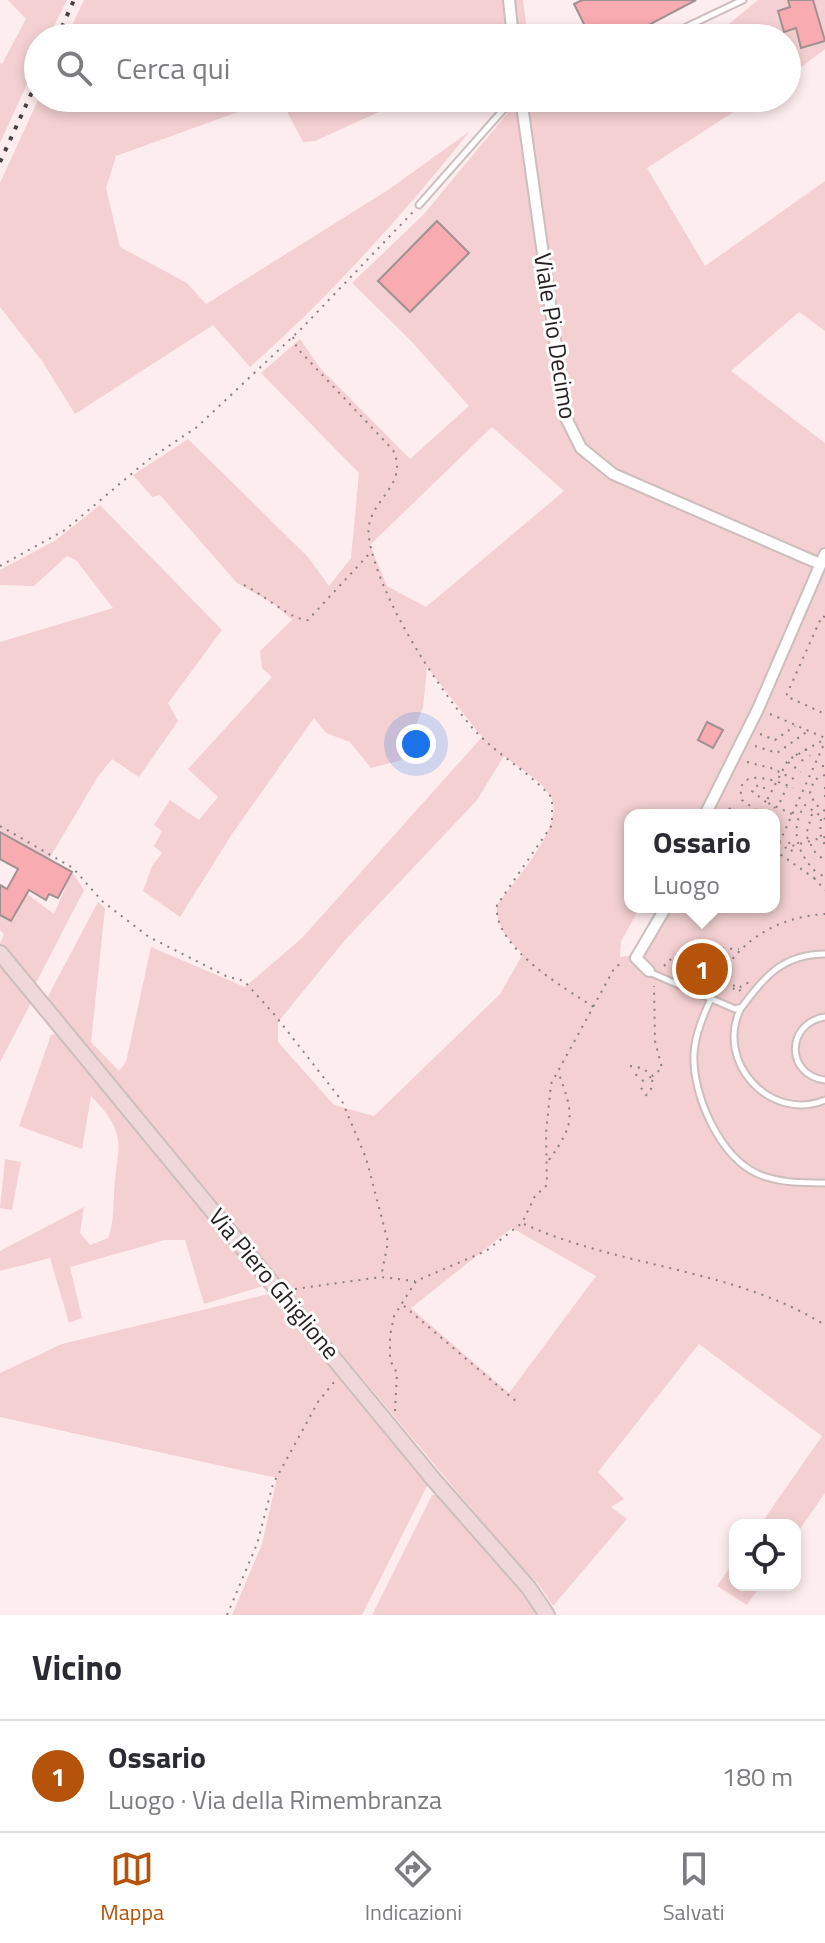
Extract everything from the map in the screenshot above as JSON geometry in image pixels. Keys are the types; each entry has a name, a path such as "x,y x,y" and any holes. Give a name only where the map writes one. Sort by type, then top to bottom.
{"street":[{"path":"509,0 512,24"},
{"name":"Viale Pio Decimo","path":"522,112 566,418 581,448 613,474 823,559"},
{"path":"708,809 758,709 823,559"},
{"path":"653,973 637,963 637,955 662,913"},
{"name":"Via Piero Ghiglione","path":"0,953 529,1588 547,1615"}],"lane":[{"path":"692,24 743,0"},
{"path":"419,205 501,112"},
{"path":"825,954 780,966 755,986 735,1024 733,1045 749,1078 759,1090 785,1104 799,1106 825,1100"},
{"path":"653,973 735,1009 742,1007"},
{"path":"711,997 694,1055 699,1091 718,1134 740,1161 760,1175 790,1182 825,1183"},
{"path":"825,1017 806,1024 795,1040 794,1050 802,1069 825,1080"}],"path":[{"path":"0,566 65,530 148,460 173,446 293,337 419,205"},
{"path":"293,337 297,348 393,450 400,464 398,477 372,516 368,533 372,552 399,616 436,680 470,725 552,798 552,825 497,905 496,918 518,949 552,981 594,1007"},
{"path":"244,585 277,603 288,614 308,620 372,552"},
{"path":"825,617 822,616 786,696 825,714"},
{"path":"758,709 825,740"},
{"path":"760,734 775,740 796,725"},
{"path":"755,746 777,753 809,731"},
{"path":"766,802 787,761 804,748 825,740"},
{"path":"780,839 825,740"},
{"path":"804,748 810,756"},
{"path":"795,753 804,762"},
{"path":"787,761 801,772"},
{"path":"747,762 798,781"},
{"path":"825,775 814,780 810,793 815,804 825,811"},
{"path":"755,809 742,800 742,785 754,777 776,780 793,788"},
{"path":"771,791 758,785 752,791 766,802 792,814"},
{"path":"780,802 787,786"},
{"path":"825,787 825,797"},
{"path":"815,871 799,847 796,830 805,805 823,818 825,845"},
{"path":"795,808 801,811"},
{"path":"813,813 807,825 810,843 825,861"},
{"path":"0,826 73,868 102,901 149,937 226,976 244,981 274,1014 342,1101 360,1144 388,1242 381,1277"},
{"path":"780,849 799,847 823,838"},
{"path":"789,842 793,855"},
{"path":"780,853 825,890"},
{"path":"814,878 825,874"},
{"path":"711,997 731,957 739,949 780,924 825,914"},
{"path":"642,1081 662,1068 654,1033 653,973 693,946 739,949"},
{"path":"278,1289 381,1277 416,1281 486,1251 522,1223 535,1196 547,1185 549,1095 558,1070 615,967 637,955"},
{"path":"742,998 743,988"},
{"path":"630,1066 639,1067 653,1076"},
{"path":"636,1076 639,1067"},
{"path":"549,1160 564,1139 572,1118 571,1103 558,1070"},
{"path":"644,1098 653,1076"},
{"path":"641,1088 648,1094"},
{"path":"522,1223 578,1246 643,1259 734,1285 781,1302 825,1325"},
{"path":"392,1427 398,1398 397,1373 390,1360 390,1336 394,1316 416,1281"},
{"path":"403,1305 518,1403"},
{"path":"227,1615 257,1544 273,1484 318,1402 346,1371"}],"shaded area":[{"path":"8,0 67,0 55,24 24,24 24,91 0,143 0,63 26,19"},
{"path":"84,0 523,0 526,24 73,24"},
{"path":"758,0 825,0 825,49 801,67 801,24 729,24"},
{"path":"33,112 238,112 116,156 106,188 120,247 187,283 206,304 388,190 470,131 365,254 250,367 213,325 75,414 42,361 0,307 0,183"},
{"path":"287,112 379,112 315,141 303,142"},
{"path":"508,112 733,112 647,168 705,266 825,181 825,331 799,312 731,371 825,443 825,1493 801,1527 801,1519 764,1519 822,1436 699,1344 598,1472 624,1499 611,1507 627,1519 553,1606 538,1583 516,1562 46,1000 98,902 105,908 91,1042 119,1071 126,1062 151,947 245,987 302,938 482,737 427,667 423,707 402,760 371,768 350,742 326,733 314,718 232,834 180,917 143,891 152,866 162,853 154,846 162,831 154,825 170,800 199,820 218,797 188,769 272,677 262,668 260,651 292,620 274,604 237,583 160,495 152,497 133,475 188,439 308,557 329,586 351,558 359,473 261,373 300,339 320,368 410,459 469,406 411,341 352,283 424,214","holes":["492,427 564,491 426,607 387,586 370,545","504,756 547,791 553,809 545,838 497,905 500,926 523,954 500,994 374,1116 334,1105 278,1042 278,1022 345,940 477,800","637,913 662,914 637,955 620,957 621,941","512,1228 596,1276 509,1393 411,1308"]},
{"path":"100,505 222,630 168,703 178,721 139,777 112,759 97,778 49,859 0,832 0,642 113,608 76,560 67,556 34,586 0,585 0,570 56,540"},
{"path":"72,872 84,890 35,985 0,943 4,934 0,930 0,915 11,921 27,894 54,914"},
{"path":"0,962 32,1001 0,1062"},
{"path":"60,1032 270,1284 204,1304 185,1240 165,1240 70,1267 82,1318 69,1323 50,1258 0,1271 0,1251 84,1207 80,1233 90,1245 108,1238 111,1227 118,1142 112,1122 104,1110 91,1096 82,1149 19,1126 51,1035"},
{"path":"5,1159 21,1162 12,1210 0,1208"},
{"path":"277,1292 428,1484 362,1615 232,1615 262,1544 277,1478 0,1417 0,1373 62,1344"},
{"path":"432,1495 439,1495 523,1590 540,1615 372,1615"},
{"path":"729,1569 729,1591 757,1591 747,1605 717,1586"}],"building":[{"path":"582,0 696,0 651,24 584,24 574,4"},
{"path":"788,0 813,0 825,41 801,48 801,24 782,24 778,11 790,7"},
{"path":"437,221 469,253 410,312 378,281"},
{"path":"707,722 723,730 713,748 698,740"},
{"path":"0,832 72,872 58,898 49,894 46,900 29,890 11,921 0,915 0,885 7,889 18,869 0,859"},
{"path":"697,955 715,964 707,982 689,973"}],"railway":[{"path":"63,24 74,0"},
{"path":"0,162 24,110"}],"place":[{"name":"Ossario","path":"702,969"}]}
